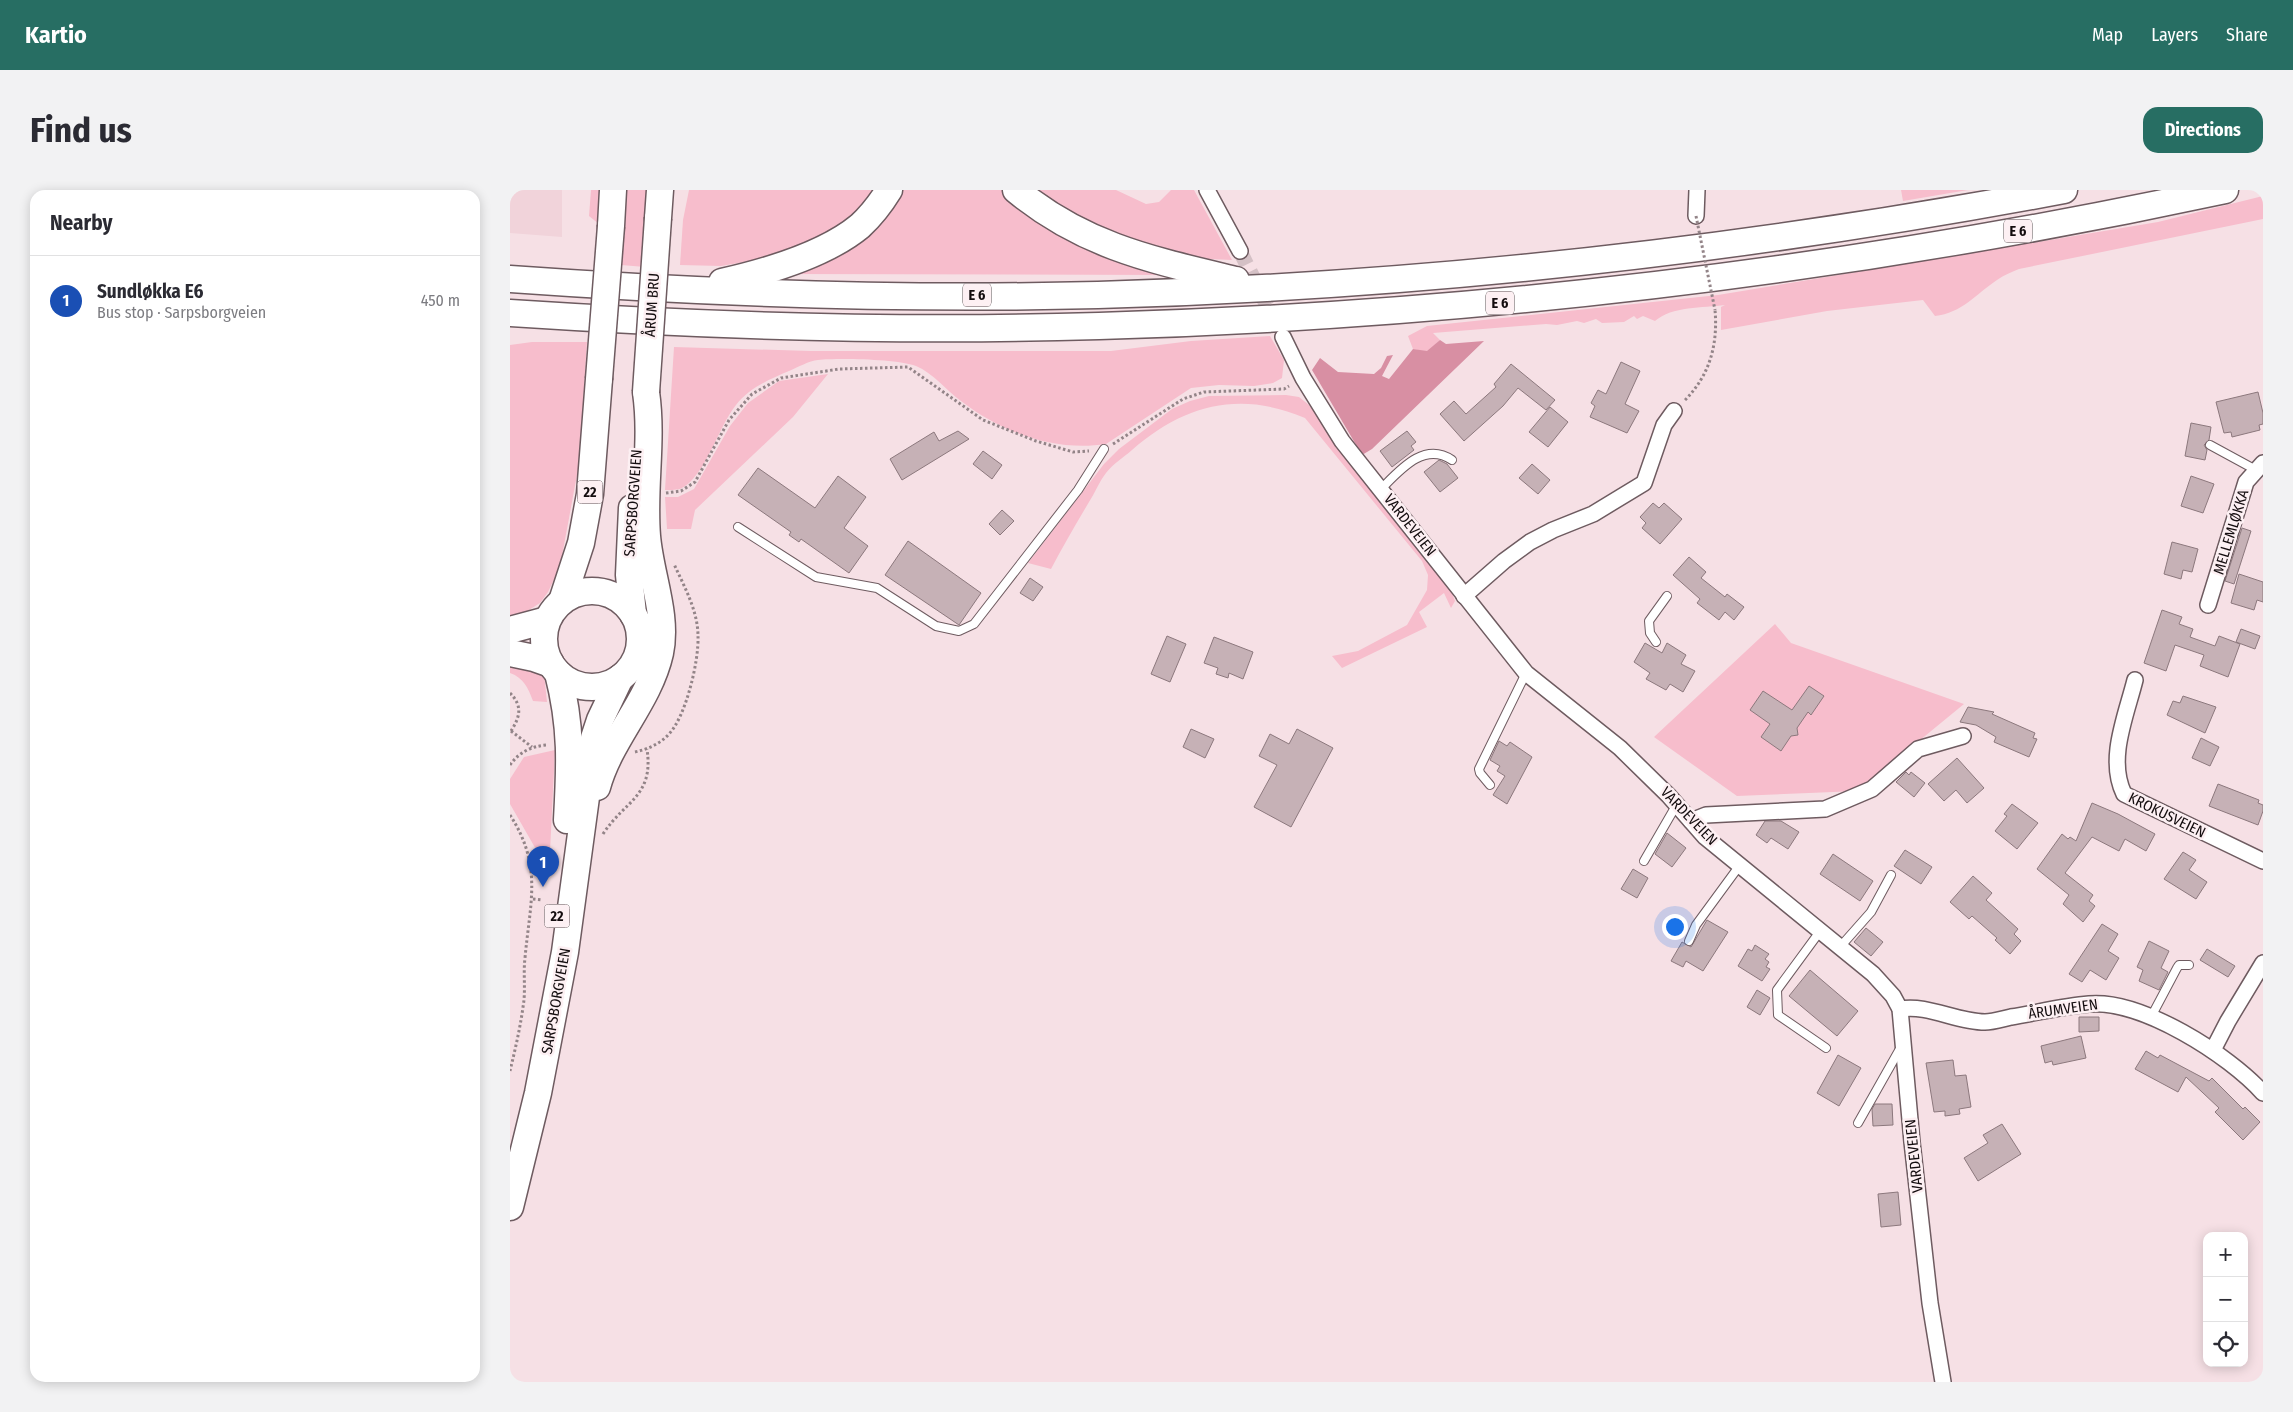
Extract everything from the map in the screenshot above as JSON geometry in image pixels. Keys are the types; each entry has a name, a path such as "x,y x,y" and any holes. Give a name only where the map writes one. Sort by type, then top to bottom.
{"highway":[{"name":"22","path":"554,668 544,643 554,611 581,543 590,494 613,190"},
{"name":"ÅRUM BRU","path":"646,392 660,190"},
{"name":"E 6","path":"689,289 774,268 818,250 859,226 875,211 889,190"},
{"name":"E 6","path":"1016,190 1053,218 1096,241 1167,263 1266,288"},
{"name":"E 6","path":"510,279 689,289 834,294 1097,295 1266,288 1493,270 1666,252 1816,233 2064,190"},
{"name":"E 6","path":"510,313 812,327 977,328 1160,324 1405,311 1588,294 1801,267 2001,235 2225,190"},
{"name":"E 6","path":"510,332 580,317"},
{"name":"22","path":"579,862 590,836 595,793 600,777 647,685 660,653 661,628 659,607 647,534 650,421 646,392"},
{"name":"SARPSBORGVEIEN","path":"633,614 629,575 629,543 640,421 646,392"},
{"path":"510,630 554,611 574,594 587,591 600,591 613,596 625,604 633,614"},
{"name":"22","path":"620,678 630,668 637,656 640,642 639,627 633,614"},
{"path":"510,654 534,658 554,668 575,683 594,687 608,684 620,678"},
{"name":"SARPSBORGVEIEN","path":"510,1158 541,1015 564,869 571,758 564,698 554,668"},
{"name":"SARPSBORGVEIEN","path":"510,1207 540,1083 564,961 579,862 594,738 600,720 620,678"}],"street":[{"path":"1207,190 1240,251"},
{"path":"1696,216 1697,190"},
{"name":"VARDEVEIEN","path":"1283,337 1303,378 1342,441 1526,673 1620,748 1677,804 1705,837 1820,930 1880,982 1893,996 1900,1009 1930,1303 1943,1382"},
{"path":"1464,596 1504,561 1530,542 1553,530 1593,514 1644,482 1664,425 1674,412"},
{"name":"MELLEMLØKKA","path":"2208,605 2246,482 2260,467"},
{"name":"KROKUSVEIEN","path":"2135,680 2116,764 2118,783 2124,794 2263,861"},
{"path":"1691,820 1706,815 1825,809 1872,789 1918,749 1963,736"},
{"path":"2213,1050 2228,1020 2263,963"},
{"name":"ÅRUMVEIEN","path":"1900,1009 1912,1007 1962,1020 1986,1022 2088,1004 2107,1003 2128,1007 2213,1050 2254,1083 2263,1093"}],"lane":[{"path":"2210,445 2260,467"},
{"path":"738,527 816,577 877,588 936,626 959,631 974,624 1078,490 1104,449"},
{"path":"1381,489 1414,458 1436,452 1452,460"},
{"path":"1656,642 1650,633 1649,621 1667,596"},
{"path":"1490,785 1480,774 1479,769 1526,673"},
{"path":"1644,861 1677,804"},
{"path":"1690,941 1696,925 1740,865"},
{"path":"1840,947 1871,912 1891,876"},
{"path":"1820,930 1777,990 1778,1015 1826,1048"},
{"path":"2151,1017 2177,968 2189,965"},
{"path":"1858,1123 1903,1043"}],"path":[{"path":"1674,412 1695,390 1711,363 1717,330 1715,310 1696,216"},
{"path":"664,493 680,491 695,482 729,420 752,394 781,378 839,369 908,368 983,420 1036,441 1073,452 1104,449 1183,399 1204,392 1284,389 1303,378"},
{"path":"510,693 519,705 520,713 511,731 532,748"},
{"path":"510,765 521,753 532,748 549,745"},
{"path":"600,839 610,823 638,796 643,787 649,774 647,749"},
{"path":"510,815 516,825 530,862 533,899 524,962 524,1007 510,1071"},
{"path":"533,899 542,900"}],"shaded area":[{"path":"510,190 562,190 562,237 510,233"},
{"path":"591,190 601,190 599,224 589,216"},
{"path":"625,190 651,190 645,267 621,265"},
{"path":"689,190 878,190 864,207 822,239 761,259 721,266 680,265 683,220"},
{"path":"898,190 1004,190 1167,275 780,274"},
{"path":"1027,190 1116,190 1146,204 1159,202 1171,190 1194,190 1232,260 1187,258 1139,246"},
{"path":"1901,190 1968,190 1903,201"},
{"path":"2263,196 2263,219 2019,269 1989,285 1961,307 1935,316 1923,300 1827,311 1721,330 1721,307 1725,305 1679,310 1662,316 1655,321 1643,316 1637,319 1634,316 1624,322 1602,323 1596,319 1584,323 1577,321 1557,325 1546,324 1433,333 1440,340 1427,352 1413,349 1408,336 1427,326 1718,295 2158,222"},
{"path":"1270,336 1284,360 1282,378 1273,383 1254,386 1219,385 1191,388 1106,444 1086,446 1048,442 1029,437 993,422 955,397 928,373 916,366 867,360 827,359 815,361 767,381 741,399 729,414 697,474 680,489 665,490 674,347 811,351 1111,351 1191,341"},
{"path":"1440,340 1446,344 1484,341 1372,449 1362,455 1312,370 1320,358 1338,372 1374,374 1381,368 1387,356 1393,355 1382,376 1389,379 1413,349 1427,351"},
{"path":"532,342 587,342 579,464 560,567 548,592 540,603 521,615 510,618 510,345"},
{"path":"828,374 793,417 695,510 691,529 667,529 665,497 678,497 694,489 730,426 748,403 779,381"},
{"path":"1286,395 1299,397 1309,405 1422,548 1450,588 1455,601 1451,608 1444,593 1419,612 1427,627 1342,668 1332,656 1358,651 1407,625 1427,590 1428,575 1422,561 1305,418 1281,409 1257,405 1235,404 1213,407 1192,413 1172,422 1152,435 1106,473 1051,569 1028,563 1104,464 1119,449 1172,409 1190,401 1209,396"},
{"path":"1775,624 1791,643 1964,704 1858,791 1737,796 1654,737"},
{"path":"510,661 544,673 547,702 533,701 522,681 510,673"},
{"path":"555,750 549,872 510,804 510,779 524,757"}],"building":[{"path":"1621,362 1640,371 1625,404 1639,411 1627,433 1590,417 1595,406 1591,403 1598,390 1606,394"},
{"path":"1511,364 1555,400 1546,410 1518,388 1503,406 1464,441 1440,414 1454,401 1466,414 1496,387 1494,384"},
{"path":"2258,392 2263,413 2263,424 2259,425 2260,430 2232,437 2231,432 2224,433 2216,402"},
{"path":"1550,407 1568,422 1548,447 1529,432"},
{"path":"2191,423 2211,427 2209,440 2204,445 2207,450 2205,460 2185,456"},
{"path":"958,431 969,439 902,480 890,459 934,432 939,441"},
{"path":"1407,431 1416,442 1411,446 1414,450 1392,467 1380,451"},
{"path":"983,451 1002,465 992,479 973,464"},
{"path":"1439,460 1447,464 1458,478 1440,492 1424,472"},
{"path":"1532,464 1550,480 1538,494 1519,478"},
{"path":"758,468 815,508 838,476 866,497 844,528 868,546 849,573 801,539 799,542 789,535 791,532 738,495"},
{"path":"2191,476 2214,484 2203,513 2181,506"},
{"path":"1653,503 1659,508 1664,503 1682,519 1660,544 1642,528 1646,523 1640,517"},
{"path":"1002,510 1014,521 1000,535 989,524"},
{"path":"2242,528 2251,531 2234,584 2225,581"},
{"path":"908,541 981,593 959,625 885,575"},
{"path":"2172,542 2198,549 2192,572 2183,570 2181,579 2164,574"},
{"path":"1689,557 1706,572 1701,578 1725,597 1727,594 1744,607 1734,620 1725,612 1719,620 1697,603 1700,599 1673,575"},
{"path":"2239,574 2263,582 2263,602 2257,600 2254,610 2231,603"},
{"path":"1030,578 1043,587 1033,601 1020,593"},
{"path":"2162,610 2182,617 2179,624 2193,629 2190,637 2215,646 2219,636 2240,644 2228,677 2200,666 2204,655 2175,645 2166,671 2144,663"},
{"path":"2241,629 2260,636 2255,649 2236,642"},
{"path":"1167,636 1186,644 1170,682 1151,674"},
{"path":"1214,637 1253,652 1243,679 1229,673 1228,678 1216,674 1218,668 1204,663"},
{"path":"1645,643 1662,653 1667,643 1686,655 1681,664 1695,671 1683,692 1670,684 1666,690 1646,679 1650,673 1634,662"},
{"path":"1809,686 1824,696 1811,715 1808,712 1797,728 1798,735 1791,736 1781,751 1761,737 1770,724 1750,710 1763,691 1792,710"},
{"path":"2183,696 2216,707 2205,733 2167,715 2173,701 2180,703"},
{"path":"1968,707 1994,712 1992,714 2035,733 2033,738 2037,739 2029,757 1994,742 1996,737 1976,725 1960,722"},
{"path":"1191,729 1214,739 1205,758 1183,747"},
{"path":"1297,729 1333,748 1291,827 1254,807 1277,765 1259,756 1270,734 1289,744"},
{"path":"2201,738 2219,747 2210,766 2192,758"},
{"path":"1499,741 1507,746 1510,742 1532,757 1507,804 1493,795 1505,776 1497,771 1500,766 1490,760"},
{"path":"1957,758 1984,788 1967,803 1956,790 1944,801 1928,784"},
{"path":"1906,772 1909,775 1911,772 1925,783 1914,797 1896,782"},
{"path":"2218,784 2259,800 2258,803 2263,805 2263,811 2258,825 2209,806"},
{"path":"2092,803 2118,814 2155,834 2146,851 2125,839 2119,851 2092,837 2065,873 2093,895 2089,901 2095,906 2083,922 2063,904 2069,895 2037,869 2062,834 2068,839 2070,837 2076,841"},
{"path":"2012,804 2038,823 2017,849 1995,831 2007,816 2004,814"},
{"path":"1765,821 1781,821 1799,832 1788,849 1771,838 1767,843 1756,835"},
{"path":"1667,833 1686,848 1672,867 1655,854"},
{"path":"1905,850 1932,867 1921,884 1894,866"},
{"path":"2183,852 2196,860 2189,870 2207,882 2196,899 2164,879"},
{"path":"1833,854 1873,881 1860,901 1820,874"},
{"path":"1633,869 1648,878 1637,898 1621,889"},
{"path":"1973,876 1992,893 1986,900 2018,929 2014,934 2021,941 2010,954 1995,940 1997,938 1972,916 1969,919 1950,902"},
{"path":"1707,920 1728,932 1703,971 1686,961 1683,967 1671,961 1682,942 1691,947"},
{"path":"2102,924 2118,934 2108,951 2119,958 2106,980 2090,970 2082,982 2069,974"},
{"path":"1866,928 1883,942 1871,956 1854,942"},
{"path":"2149,941 2169,951 2161,968 2168,972 2159,990 2139,981 2143,970 2137,967"},
{"path":"1755,945 1769,954 1765,959 1769,962 1766,967 1770,969 1762,981 1738,966 1748,949 1752,951"},
{"path":"2207,949 2235,966 2228,977 2200,960"},
{"path":"1810,970 1858,1011 1837,1036 1789,996"},
{"path":"1757,990 1770,998 1760,1015 1747,1007"},
{"path":"2079,1017 2099,1017 2099,1031 2079,1032"},
{"path":"2081,1036 2086,1058 2053,1065 2052,1061 2045,1063 2041,1046"},
{"path":"2146,1051 2158,1058 2160,1055 2209,1081 2212,1078 2243,1109 2245,1107 2260,1122 2243,1140 2215,1112 2219,1108 2186,1077 2178,1092 2135,1069"},
{"path":"1838,1055 1861,1068 1839,1106 1817,1093"},
{"path":"1953,1060 1955,1076 1966,1075 1971,1107 1959,1109 1960,1114 1945,1116 1945,1111 1934,1112 1926,1063"},
{"path":"1875,1104 1892,1104 1893,1125 1873,1126 1872,1109"},
{"path":"2002,1124 2021,1154 1978,1181 1964,1158 1988,1143 1983,1135"},
{"path":"1898,1192 1901,1225 1881,1227 1878,1194"}],"tunnel":[{"path":"1240,251 1276,324"}],"place":[{"name":"Sundløkka E6","path":"543,887"}]}
